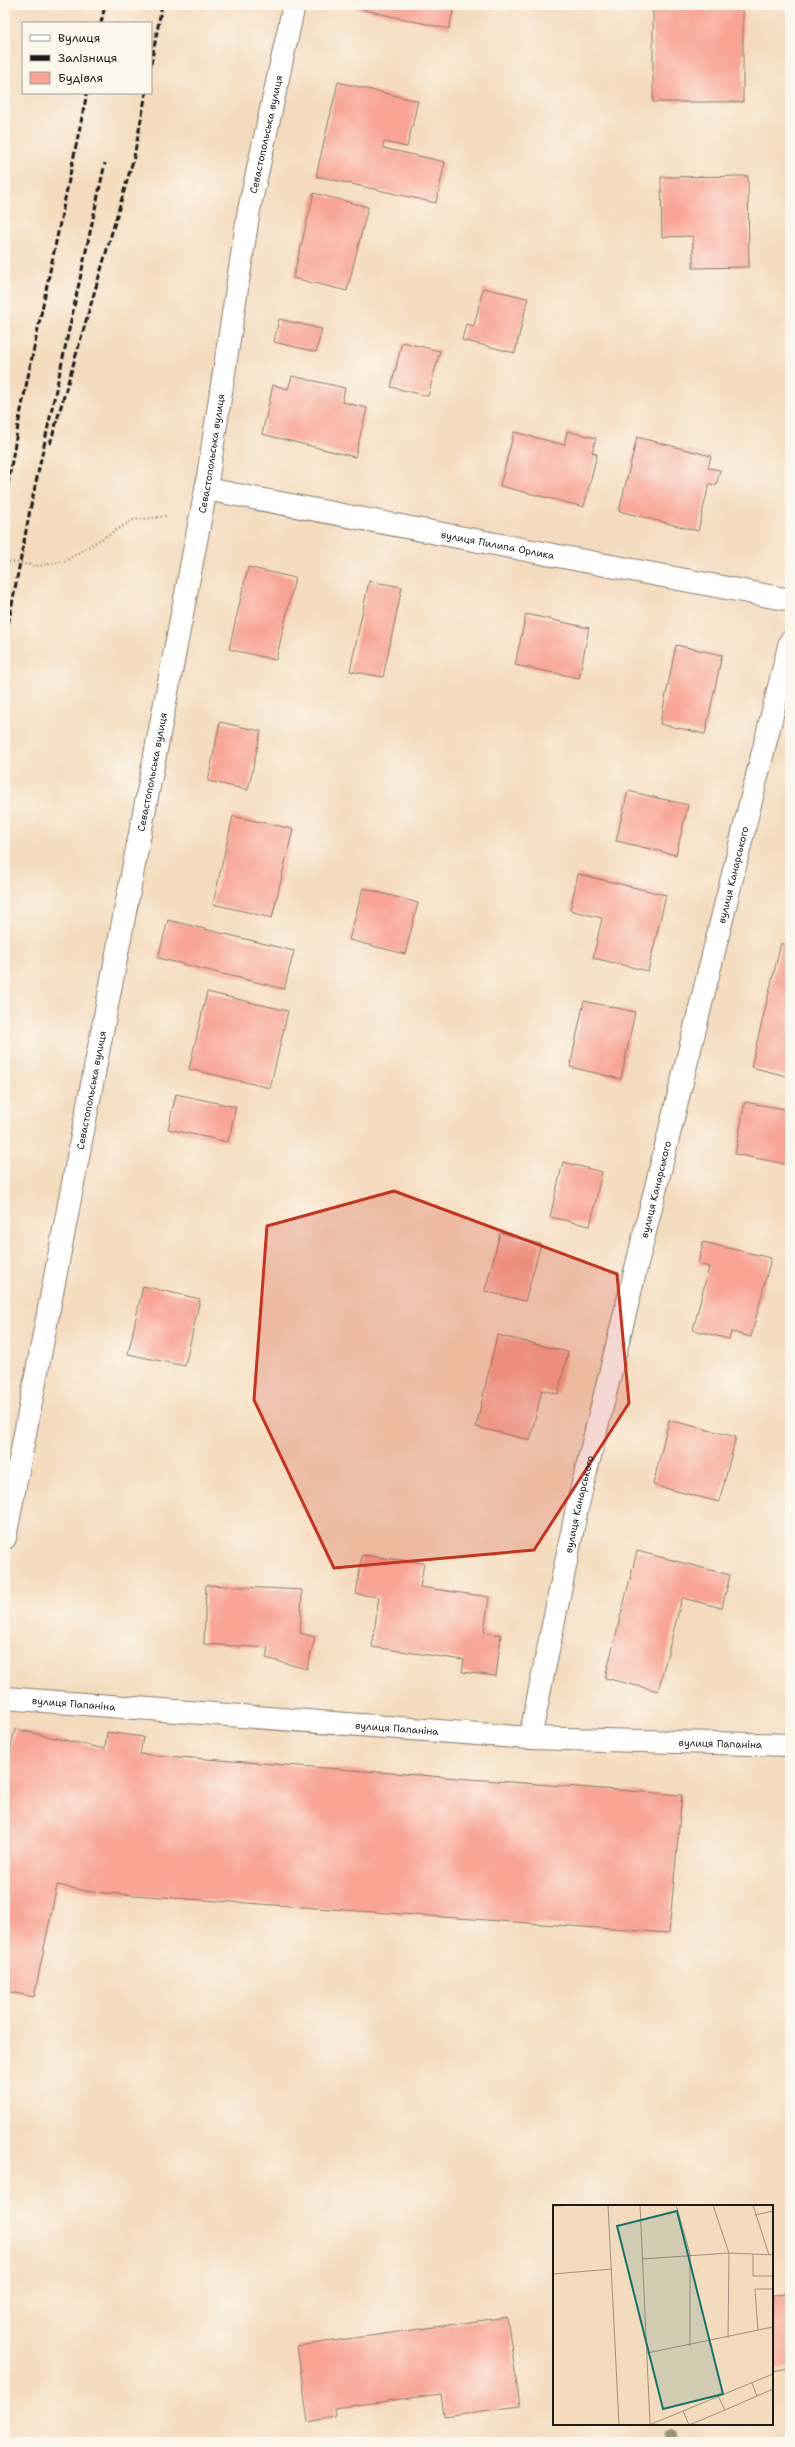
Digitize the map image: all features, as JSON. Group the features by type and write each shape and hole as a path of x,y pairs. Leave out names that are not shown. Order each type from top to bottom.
{"street":[{"name":"Севастопольська вулиця","path":"5,1538 206,489 249,210 294,5"},
{"name":"вулиця Пилипа Орлика","path":"206,489 790,600"},
{"name":"вулиця Канарського","path":"530,1738 577,1508 790,642"},
{"name":"вулиця Папаніна","path":"5,1698 530,1738 790,1745"}],"path":[{"path":"5,561 38,566 65,561 133,520 178,515 206,489"}],"highlighted area":[{"path":"394,1191 617,1274 629,1403 534,1550 334,1568 254,1400 267,1226"}],"building":[{"path":"356,5 454,5 449,29 355,8"},
{"path":"653,5 743,5 743,102 653,102"},
{"path":"338,82 418,101 407,147 384,142 383,148 445,162 436,203 316,176"},
{"path":"748,176 749,267 693,268 693,236 662,237 661,177"},
{"path":"314,193 368,207 347,291 293,278"},
{"path":"483,288 528,298 515,353 462,340 466,324 474,326"},
{"path":"279,319 322,329 316,352 274,342"},
{"path":"402,342 440,351 428,396 391,387"},
{"path":"292,376 345,388 342,402 367,408 355,457 262,434 273,385 288,389"},
{"path":"567,431 596,438 592,452 597,454 584,507 500,486 514,432 564,445"},
{"path":"637,437 711,456 708,468 720,470 716,485 709,484 698,531 619,511"},
{"path":"248,567 295,578 276,660 229,649"},
{"path":"369,581 402,587 383,677 350,671"},
{"path":"526,614 589,628 579,678 515,665"},
{"path":"676,645 722,655 705,734 660,724"},
{"path":"220,722 261,731 248,790 208,781"},
{"path":"628,791 688,805 676,855 616,841"},
{"path":"233,816 293,829 272,918 213,904"},
{"path":"578,874 666,895 648,971 593,958 602,918 570,910"},
{"path":"363,888 418,903 405,954 349,940"},
{"path":"168,920 294,951 284,989 158,958"},
{"path":"781,943 790,946 790,1077 751,1067"},
{"path":"207,992 288,1011 270,1088 189,1069"},
{"path":"584,1001 635,1012 621,1079 570,1067"},
{"path":"176,1094 236,1107 228,1142 168,1129"},
{"path":"745,1102 790,1110 790,1165 735,1154"},
{"path":"563,1162 602,1172 590,1226 550,1217"},
{"path":"500,1233 541,1244 525,1301 485,1291"},
{"path":"703,1242 771,1258 751,1337 731,1332 729,1339 693,1330 709,1267 698,1264"},
{"path":"143,1286 200,1299 185,1366 128,1354"},
{"path":"497,1335 568,1352 558,1394 542,1390 530,1440 476,1427"},
{"path":"669,1420 736,1437 719,1502 653,1485"},
{"path":"637,1551 730,1575 722,1608 682,1598 658,1691 605,1678"},
{"path":"362,1555 424,1563 420,1587 489,1597 484,1632 501,1635 496,1676 462,1672 464,1660 372,1647 379,1597 356,1594"},
{"path":"206,1585 302,1590 300,1633 315,1637 307,1669 266,1658 268,1648 204,1644"},
{"path":"15,1729 105,1749 107,1732 143,1737 140,1754 682,1795 669,1933 91,1892 57,1885 34,1997 5,1991 5,1776"},
{"path":"790,2293 790,2368 773,2371 773,2296"},
{"path":"507,2317 520,2406 444,2416 441,2394 334,2408 335,2417 308,2422 297,2346"}],"railway":[{"path":"101,22 105,5"},
{"path":"152,59 162,5"},
{"path":"5,502 19,420 87,94"},
{"path":"50,444 134,157 146,94"},
{"path":"5,641 30,510 105,163"}]}
